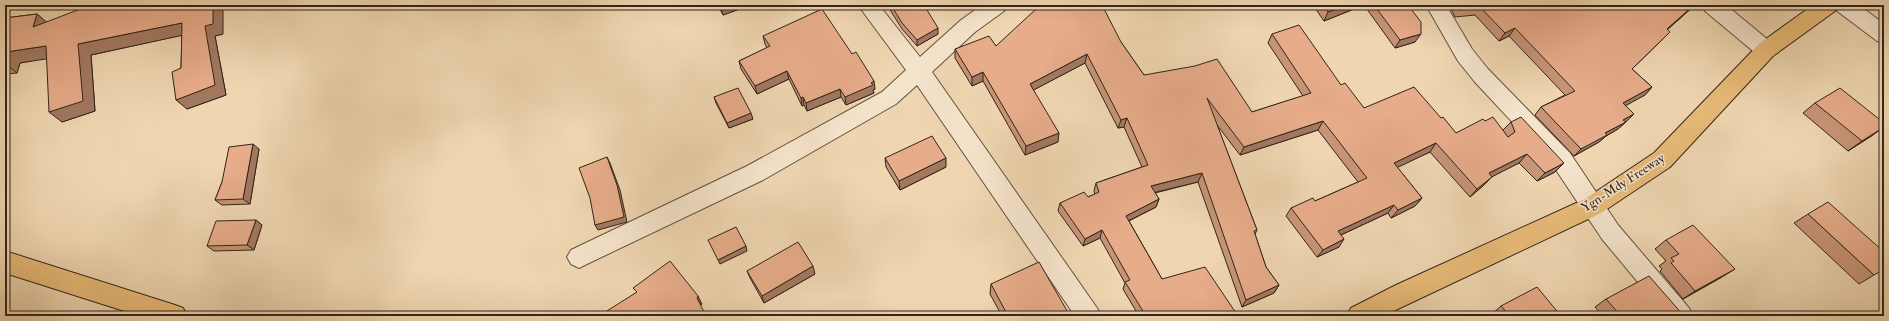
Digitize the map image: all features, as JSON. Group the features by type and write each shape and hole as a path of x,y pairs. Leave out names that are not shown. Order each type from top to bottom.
{"main road":[{"name":"Ygn-Mdy Freeway","path":"1359,316 1404,293 1593,206 1662,160 1766,50 1828,5"},
{"path":"5,262 175,316"}],"street":[{"path":"868,5 920,72 1089,316"},
{"path":"579,257 755,173 824,136 889,98 920,72 968,26 998,5"},
{"path":"1436,5 1465,55 1481,75 1562,160 1615,238 1681,316"},
{"path":"1712,5 1766,50"},
{"path":"1844,5 1884,35"}],"building":[{"path":"91,5 213,5 213,24 205,26 215,85 176,100 172,72 181,68 182,23 78,44 83,101 49,112 46,46 6,52 5,57 5,18 37,14 33,27"},
{"path":"891,5 924,5 938,28 917,40 902,23"},
{"path":"1049,5 1102,5 1121,42 1144,75 1195,66 1217,59 1252,112 1311,93 1272,34 1299,25 1341,85 1345,83 1364,108 1414,87 1456,133 1483,119 1485,121 1493,117 1508,137 1515,132 1511,122 1521,117 1564,163 1545,173 1527,154 1489,173 1492,177 1477,189 1436,143 1394,163 1422,198 1398,210 1394,205 1338,231 1344,239 1323,250 1291,208 1313,198 1315,201 1367,178 1323,121 1244,147 1207,98 1257,230 1254,231 1266,267 1279,285 1246,300 1202,173 1151,186 1159,199 1126,216 1162,279 1205,267 1236,313 1226,316 1146,316 1125,282 1130,280 1102,230 1085,239 1060,203 1084,192 1088,197 1099,192 1096,183 1148,165 1127,118 1121,120 1087,54 1030,84 1059,133 1026,146 983,72 972,77 955,49 989,36 996,46 1035,10"},
{"path":"1323,5 1347,5 1328,12"},
{"path":"1374,5 1408,5 1421,22 1421,34 1400,40"},
{"path":"1458,5 1694,5 1667,29 1670,32 1632,69 1652,87 1623,103 1634,114 1623,120 1626,122 1605,133 1607,135 1581,149 1541,107 1575,91 1515,28 1505,33 1480,7 1460,9"},
{"path":"822,9 852,54 856,52 874,81 871,83 873,85 845,97 840,89 806,103 803,97 801,98 787,71 755,86 739,61 770,46 763,36"},
{"path":"738,88 751,113 727,123 714,97"},
{"path":"1840,88 1884,123 1884,127 1862,141 1815,103"},
{"path":"932,136 946,158 899,181 885,158"},
{"path":"253,144 243,199 215,200 222,182 229,147"},
{"path":"607,157 617,185 624,217 595,225 590,198 579,168"},
{"path":"1828,202 1884,252 1884,269 1874,275 1808,214"},
{"path":"256,220 247,245 207,246 216,221"},
{"path":"1693,225 1735,269 1695,291 1671,263 1674,261 1671,258 1679,254 1666,240"},
{"path":"736,227 746,246 718,260 708,240"},
{"path":"798,242 813,266 762,296 747,271"},
{"path":"670,261 698,296 697,298 706,316 599,316 637,292 633,288"},
{"path":"1039,262 1070,316 1008,316 991,284"},
{"path":"1649,276 1684,316 1621,316 1606,299"},
{"path":"1537,287 1561,316 1510,316 1501,306"}]}
